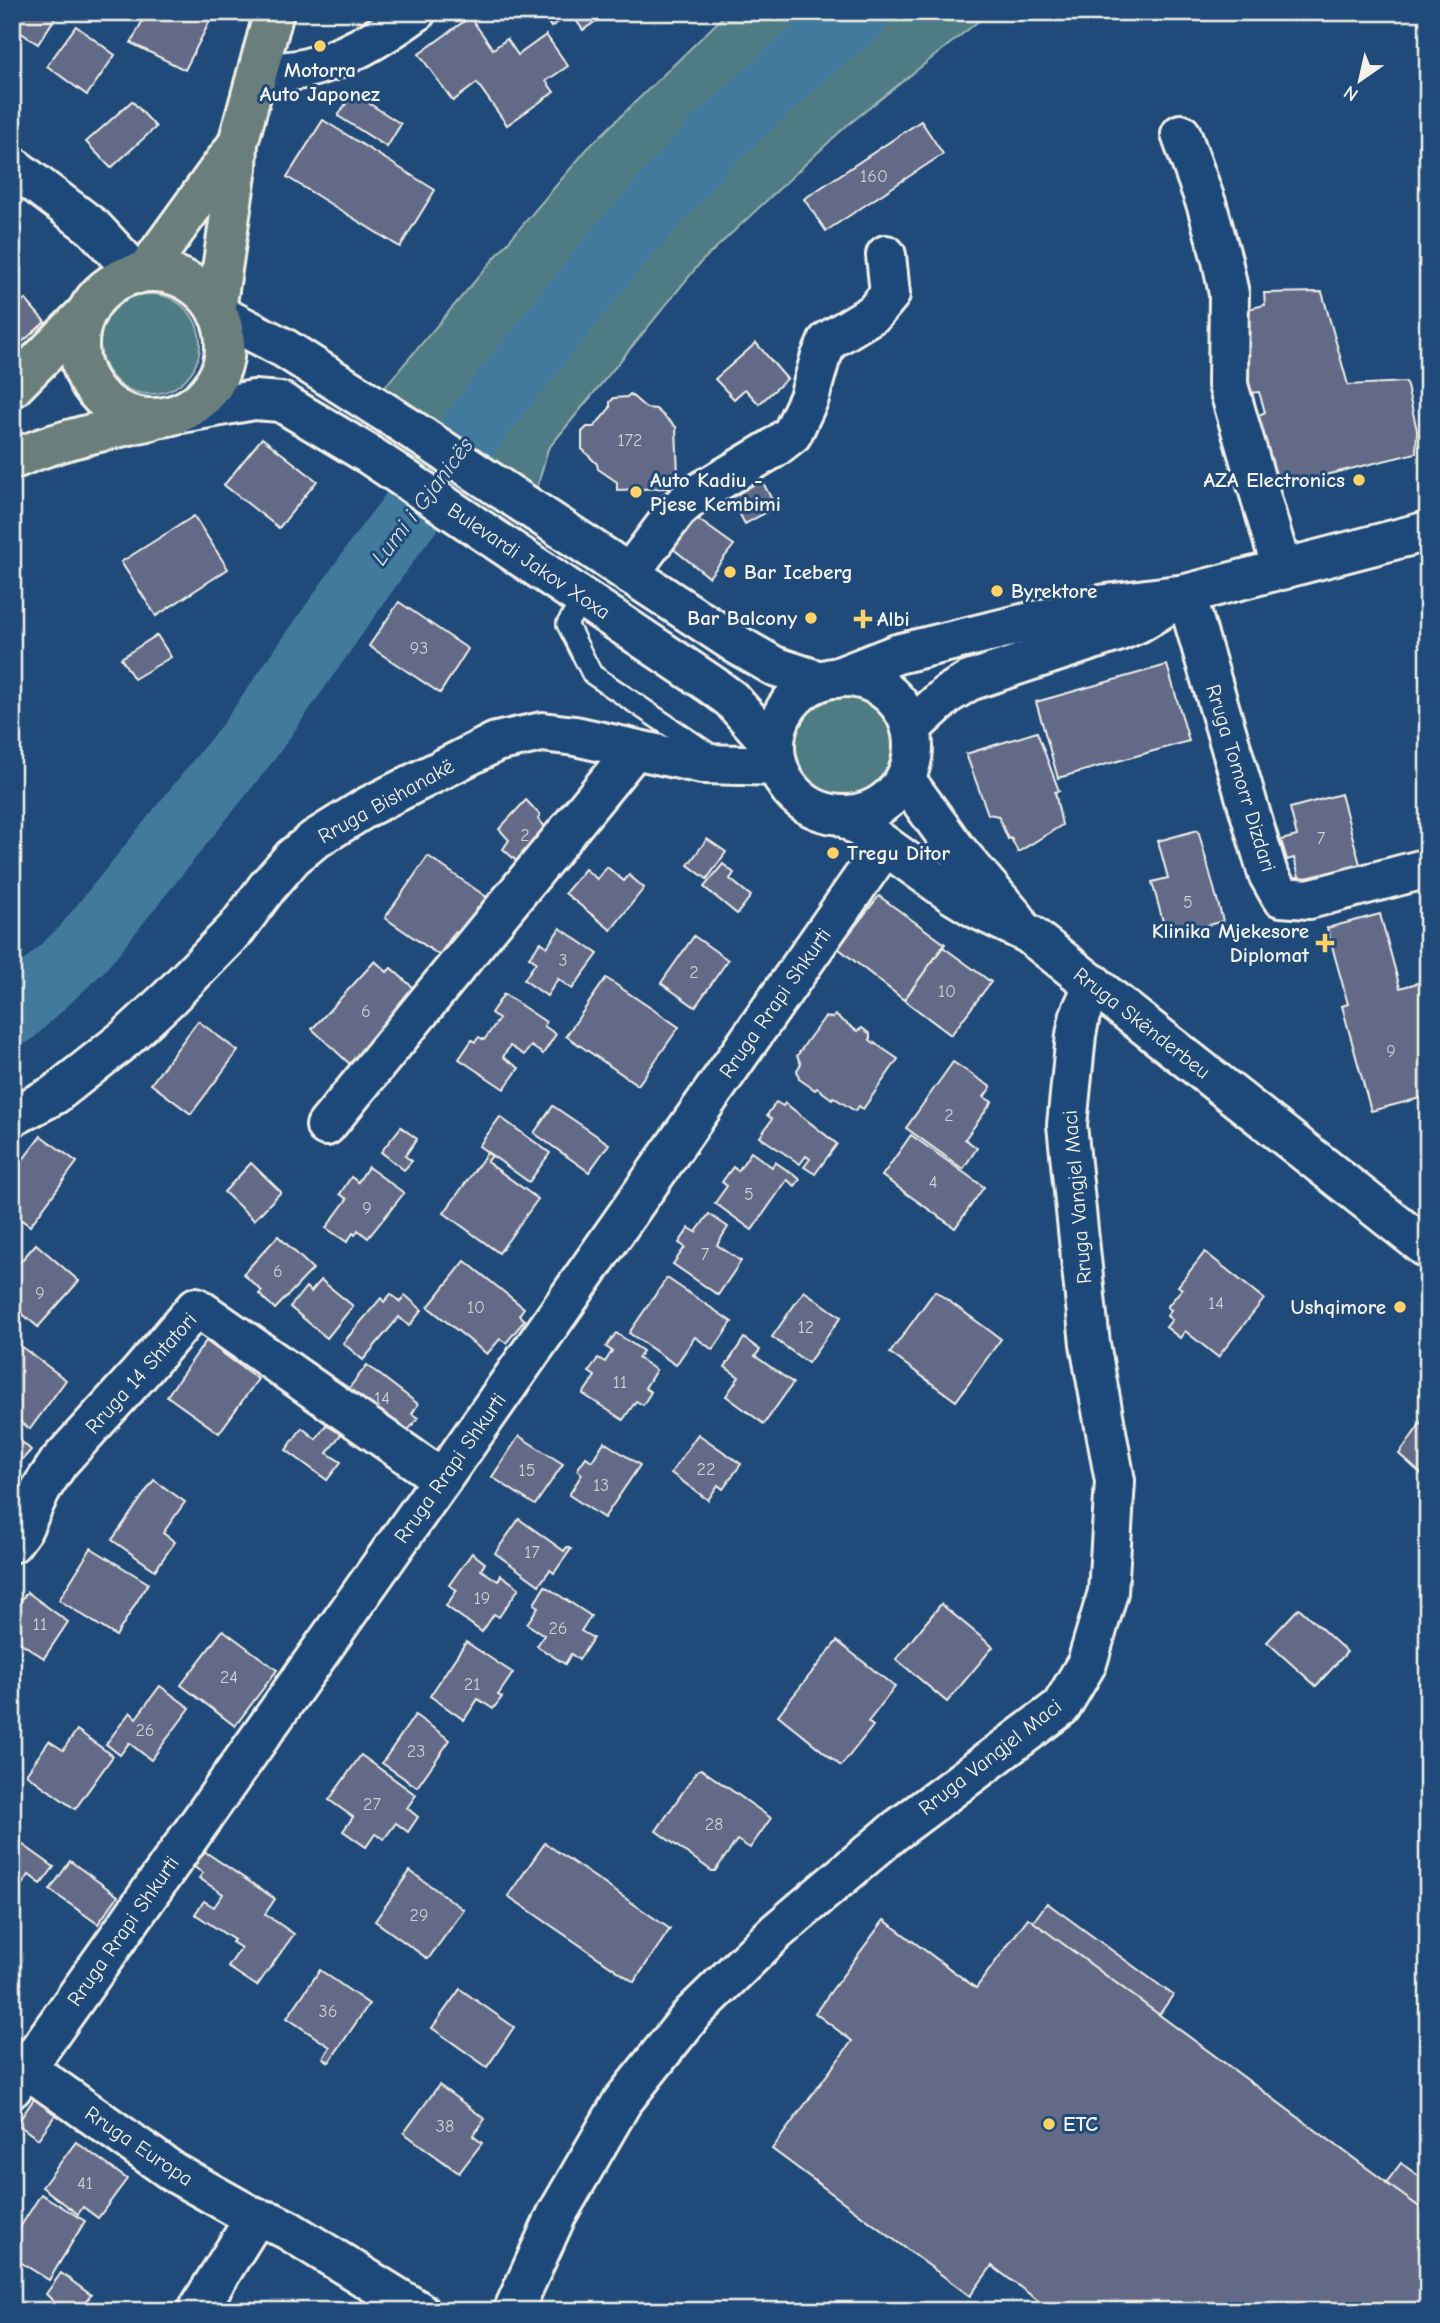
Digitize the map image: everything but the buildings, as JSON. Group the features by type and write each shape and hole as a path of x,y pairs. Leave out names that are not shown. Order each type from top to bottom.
{"main road":[{"path":"217,312 238,143 274,12"},
{"path":"141,273 238,143"},
{"path":"12,388 87,312 102,291 125,277 159,272 187,281 209,298 224,331 226,349 219,375 204,398 172,415 74,437 12,460"},
{"path":"87,312 81,328 79,346 81,364 93,388 105,401 120,411 145,418 172,415"}],"street":[{"path":"258,74 299,70 345,55 389,31 416,12"},
{"path":"1181,134 1223,260 1229,293 1228,385 1282,570"},
{"path":"12,166 94,228 141,273"},
{"path":"629,574 677,510 692,497 774,448 792,434 809,398 828,341 874,313 890,294 886,255"},
{"name":"Bulevardi Jakov Xoxa","path":"217,312 284,348 774,666 828,680"},
{"name":"Bulevardi Jakov Xoxa","path":"172,415 254,400 281,402 368,454 478,526 731,699 776,757"},
{"path":"828,680 861,680 883,689 900,706 911,728 913,754 905,779 887,801 859,814 829,814 803,802 783,779 776,757 777,732 782,716 792,701 805,689 828,680 897,654 1107,604 1186,594 1428,531"},
{"path":"911,728 948,694 969,681 1117,632 1138,623 1186,594"},
{"name":"Rruga Tomorr Dizdari","path":"1186,594 1268,874 1281,897 1309,899 1428,868"},
{"name":"Rruga Bishanakë","path":"12,1117 54,1095 126,1038 214,954 293,857 314,840 367,807 496,742 542,732 575,736 702,764 727,766 776,757"},
{"path":"326,1126 634,750"},
{"path":"905,779 955,848 1029,934"},
{"name":"Rruga Skënderbeu","path":"844,816 966,902 1029,934 1428,1249"},
{"name":"Rruga Rrapi Shkurti","path":"19,2078 885,846"},
{"name":"Rruga Vangjel Maci","path":"513,2311 557,2214 622,2102 693,2013 776,1932 895,1831 1061,1707 1087,1663 1108,1592 1115,1481 1090,1344 1067,1125 1070,1072 1076,1035 1080,1015 1094,984"},
{"name":"Rruga 14 Shtatori","path":"12,1543 59,1462 196,1307 442,1479"},
{"name":"Rruga Europa","path":"19,2078 173,2172 255,2218 288,2230 419,2311"},
{"path":"197,2311 255,2218"}],"lane":[{"path":"584,597 567,624 592,674 727,766"}],"green space":[{"path":"728,12 990,12 844,128 701,262 548,449 536,492 383,389 588,148"},
{"path":"150,294 169,298 185,309 196,325 200,344 196,363 185,379 169,390 150,394 131,390 115,379 104,363 100,344 104,325 115,309 131,298"},
{"path":"844,695 863,699 879,710 890,726 894,745 890,764 879,780 863,791 844,795 825,791 809,780 798,764 794,745 798,726 809,710 825,699"}],"waterway":[{"name":"Lumi i Gjanicës","path":"12,1015 82,949 249,741 385,547 501,393 620,245 712,142 809,53 860,12"}],"place":[{"name":"Motorra Auto Japonez","path":"320,46"},
{"name":"AZA Electronics","path":"1359,480"},
{"name":"Auto Kadiu - Pjese Kembimi","path":"636,492"},
{"name":"Bar Iceberg","path":"730,572"},
{"name":"Byrektore","path":"997,591"},
{"name":"Bar Balcony","path":"811,618"},
{"name":"Albi","path":"863,619"},
{"name":"Tregu Ditor","path":"833,853"},
{"name":"Klinika Mjekesore Diplomat","path":"1325,943"},
{"name":"Ushqimore","path":"1400,1307"},
{"name":"ETC","path":"1049,2124"}]}
